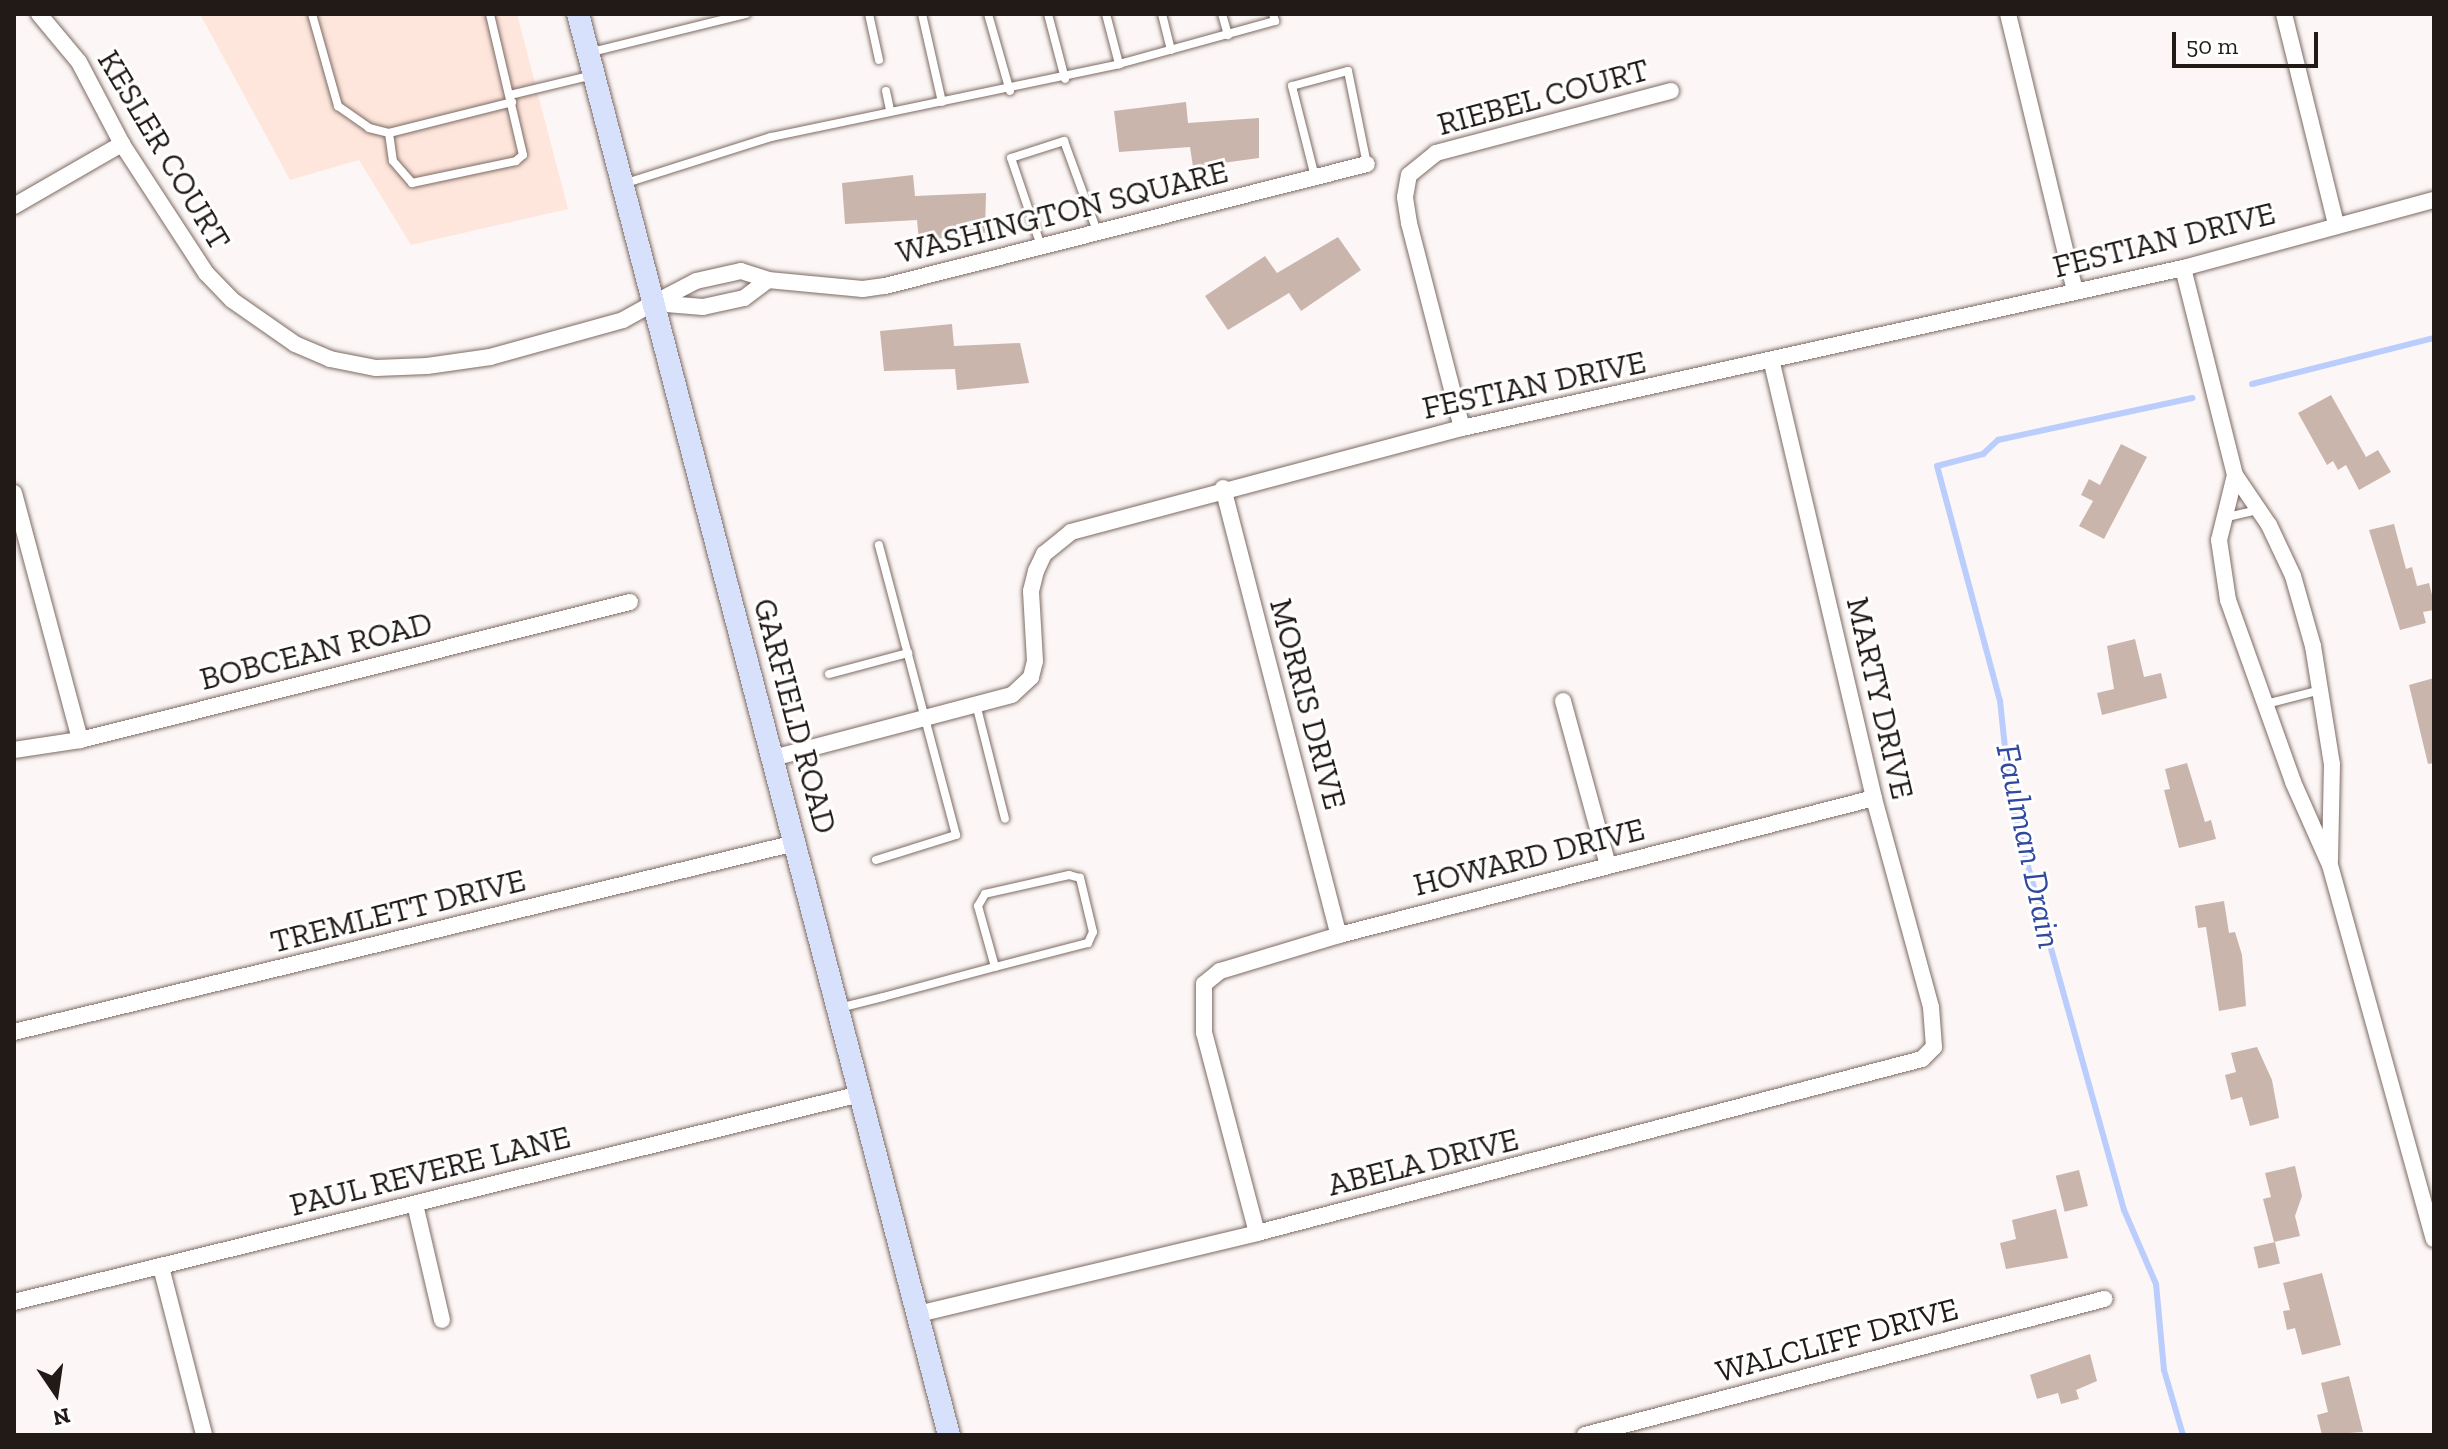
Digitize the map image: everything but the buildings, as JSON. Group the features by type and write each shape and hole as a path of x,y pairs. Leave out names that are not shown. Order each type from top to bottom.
{"main road":[{"name":"GARFIELD ROAD","path":"578,14 949,1435"}],"street":[{"name":"KESLER COURT","path":"39,14 79,62 122,144 206,273 232,300 295,344 330,359 376,368 490,357 623,320 654,303"},
{"path":"2008,14 2075,291"},
{"path":"2284,14 2336,224"},
{"name":"RIEBEL COURT","path":"1462,428 1409,223 1409,175 1436,153 1671,91"},
{"path":"14,206 122,144"},
{"name":"WASHINGTON SQUARE","path":"654,303 696,281 741,271 768,280 863,289 1367,164"},
{"name":"FESTIAN DRIVE","path":"773,758 977,708 1012,695 1031,677 1031,591 1044,554 1071,532 1223,488 1462,428 1772,362 2183,268 2336,224 2434,200"},
{"path":"2183,268 2235,475 2293,576 2322,690 2332,764 2330,865"},
{"path":"654,303 717,304 744,298 768,280"},
{"name":"MARTY DRIVE","path":"1772,362 1874,798 1931,1007 1934,1047"},
{"path":"2235,475 2223,518 2220,562 2228,600 2330,865 2434,1239"},
{"name":"MORRIS DRIVE","path":"1223,488 1339,935"},
{"path":"14,493 80,740"},
{"name":"BOBCEAN ROAD","path":"14,750 80,740 630,602"},
{"path":"1563,701 1608,865"},
{"name":"HOWARD DRIVE","path":"1257,1233 1204,1033 1204,984 1240,962 1874,798"},
{"name":"TREMLETT DRIVE","path":"14,1032 795,843"},
{"name":"ABELA DRIVE","path":"918,1314 1257,1233 1906,1067 1934,1047"},
{"name":"PAUL REVERE LANE","path":"14,1302 860,1094"},
{"path":"415,1204 442,1320"},
{"path":"161,1267 204,1435"},
{"name":"WALCLIFF DRIVE","path":"1585,1435 2104,1299"}],"lane":[{"path":"312,14 338,106 357,123 389,133 511,98 591,64 746,14"},
{"path":"389,133 398,171 412,183 436,181 520,158 523,146 490,14"},
{"path":"869,14 879,60"},
{"path":"922,14 942,102"},
{"path":"988,14 1010,91"},
{"path":"1048,14 1065,79"},
{"path":"1106,14 1119,64"},
{"path":"1162,14 1171,50"},
{"path":"1222,14 1228,35"},
{"path":"623,184 771,137 890,110 1065,79 1275,21 1273,14"},
{"path":"1315,177 1292,86 1348,71 1367,164"},
{"path":"886,91 890,110"},
{"path":"1041,246 1011,158 1064,141 1098,232"},
{"path":"2223,518 2257,510"},
{"path":"876,860 956,835 879,545"},
{"path":"829,674 908,653"},
{"path":"2266,704 2322,690"},
{"path":"977,708 1005,819"},
{"path":"838,1008 1088,943 1093,932 1080,878 1069,875 985,894 978,906 995,967"}],"shaded area":[{"path":"200,14 517,14 568,209 411,245 359,160 290,180"}],"waterway":[{"name":"Faulman Drain","path":"2252,384 2434,338"},
{"name":"Faulman Drain","path":"2183,1435 2164,1370 2156,1284 2124,1210 2024,852 2009,786 2000,701 1937,466 1983,454 1998,440 2193,398"}]}
